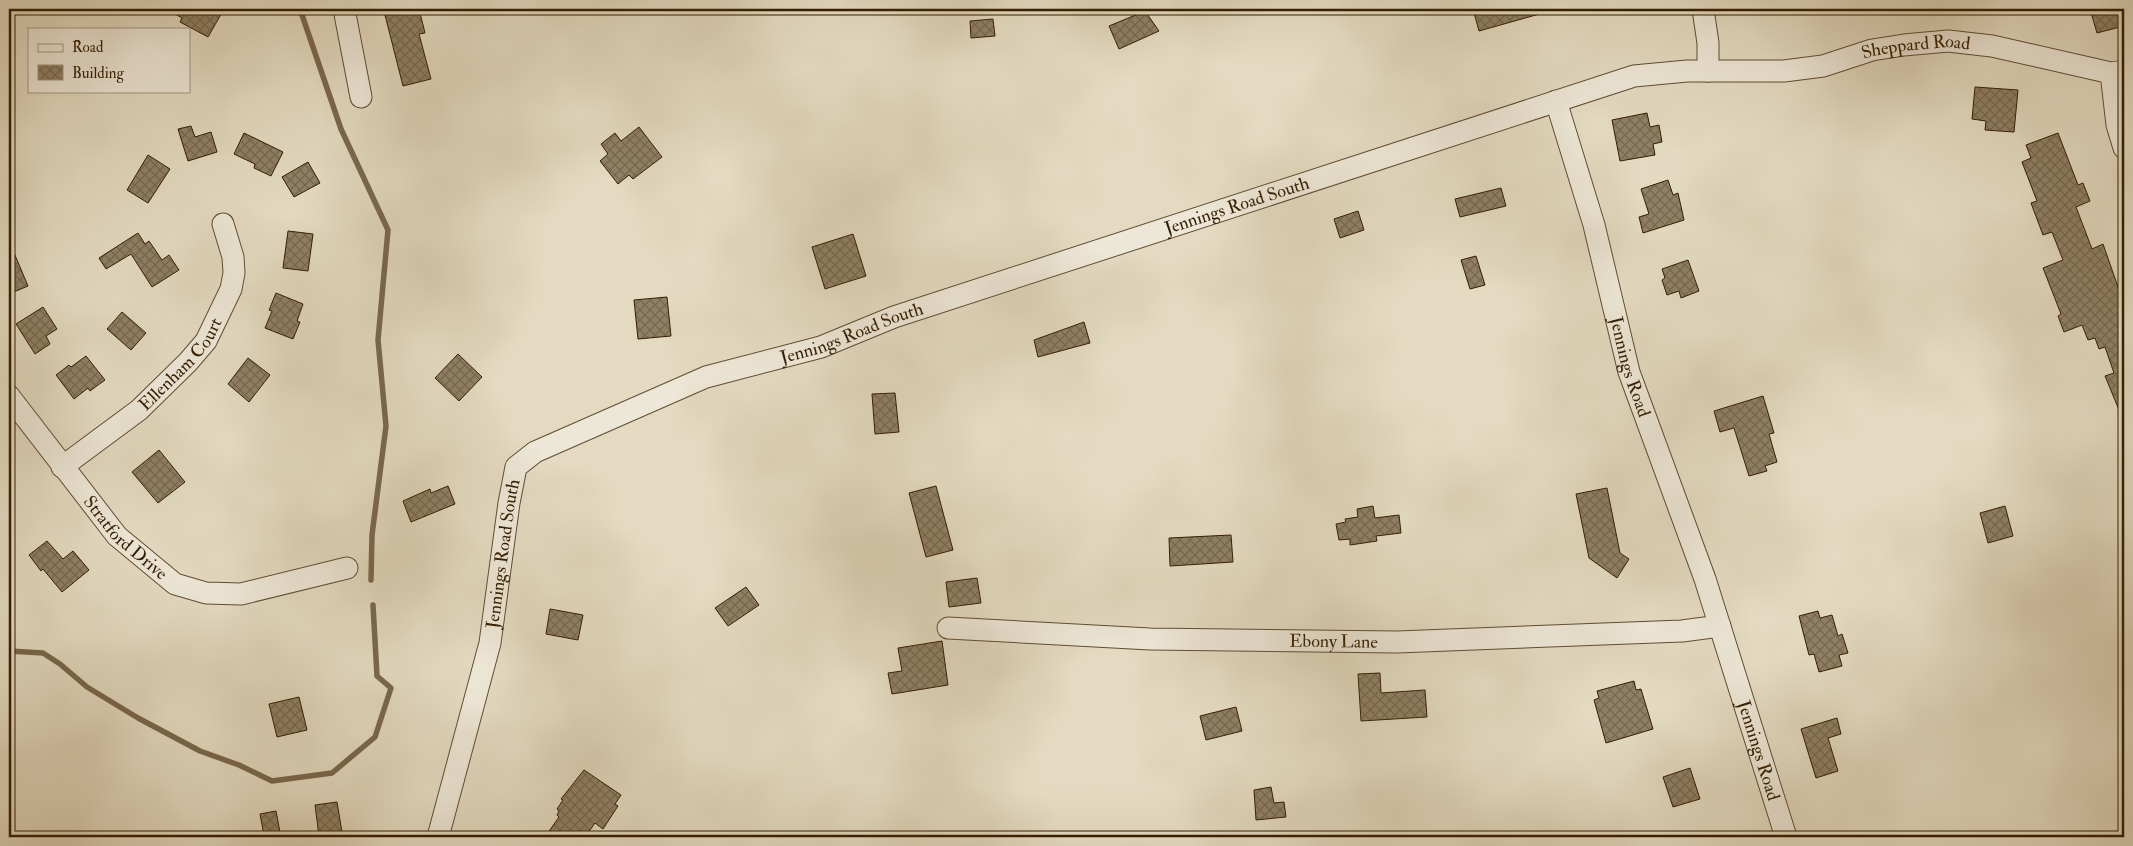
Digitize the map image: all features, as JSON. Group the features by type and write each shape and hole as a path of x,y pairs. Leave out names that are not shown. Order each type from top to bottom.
{"street":[{"path":"344,9 361,97"},
{"path":"1556,101 1634,76 1708,71 1708,43 1703,9"},
{"name":"Sheppard Road","path":"1708,71 1784,71 1823,66 1872,50 1948,41 1992,46 2118,72"},
{"path":"2118,72 2117,125 2124,148"},
{"name":"Jennings Road","path":"1556,101 1594,225 1629,372 1705,579 1786,837"},
{"name":"Jennings Road South","path":"438,837 490,643 509,503 516,467 536,452 706,378 821,347 894,317 1556,101"},
{"name":"Ellenham Court","path":"62,468 138,410 188,362 206,341 231,290 234,273 233,258 223,224"},
{"name":"Stratford Drive","path":"9,396 62,468 117,536 175,584 206,593 240,594 347,568"},
{"name":"Ebony Lane","path":"948,628 1150,639 1397,642 1682,631 1720,626"}],"building":[{"path":"167,9 224,9 208,37 180,22 182,18"},
{"path":"419,9 425,33 419,34 431,79 403,86 384,11"},
{"path":"1473,9 1542,9 1543,13 1479,31"},
{"path":"2090,9 2124,9 2124,26 2097,33"},
{"path":"1145,11 1159,31 1119,49 1109,26"},
{"path":"993,19 995,36 971,38 970,21"},
{"path":"1975,87 2018,90 2014,132 1985,130 1986,121 1972,119"},
{"path":"1647,113 1650,127 1659,125 1662,142 1653,144 1655,155 1620,161 1612,120"},
{"path":"191,126 195,137 211,132 217,152 188,161 178,129"},
{"path":"639,127 662,157 633,179 629,175 618,184 600,161 608,154 601,144 615,133 621,141"},
{"path":"244,133 283,152 271,176 254,168 255,164 234,154"},
{"path":"2058,133 2078,185 2083,183 2090,201 2076,207 2092,249 2103,244 2124,304 2124,307 2119,309 2124,321 2124,422 2105,376 2114,373 2105,347 2099,349 2095,338 2088,340 2082,325 2064,332 2058,316 2061,314 2043,268 2063,260 2052,232 2043,235 2031,203 2037,201 2022,162 2031,158 2026,145"},
{"path":"148,155 170,169 148,203 127,190"},
{"path":"308,162 320,183 294,197 282,177"},
{"path":"1668,180 1673,195 1678,193 1684,220 1643,233 1639,217 1649,214 1641,189"},
{"path":"1501,188 1506,206 1460,217 1455,199"},
{"path":"1358,211 1364,230 1340,238 1334,219"},
{"path":"288,231 313,234 308,271 283,268"},
{"path":"138,233 145,244 149,241 162,260 169,255 179,270 152,287 131,254 106,269 99,258"},
{"path":"853,234 866,276 825,289 812,247"},
{"path":"9,241 28,286 9,294"},
{"path":"1476,256 1485,285 1470,289 1461,260"},
{"path":"1688,260 1699,291 1681,298 1679,291 1667,295 1662,280 1665,278 1662,269"},
{"path":"276,293 303,304 297,321 300,322 293,339 265,328 272,311 269,310"},
{"path":"667,297 671,336 638,339 634,300"},
{"path":"43,307 57,329 46,336 50,344 35,354 16,324"},
{"path":"122,312 146,333 131,350 107,329"},
{"path":"1084,322 1090,343 1038,357 1034,340"},
{"path":"458,354 482,377 459,401 435,378"},
{"path":"86,356 105,380 90,391 88,388 74,399 56,375"},
{"path":"248,358 270,375 249,402 228,384"},
{"path":"895,393 899,432 875,434 872,394"},
{"path":"1763,396 1774,433 1769,434 1777,462 1765,466 1767,471 1749,476 1734,428 1720,432 1714,411"},
{"path":"159,450 185,482 158,503 132,472"},
{"path":"448,486 455,504 411,522 403,501 430,489 431,493"},
{"path":"936,486 953,550 926,557 909,493"},
{"path":"1607,488 1620,553 1629,559 1617,578 1589,558 1576,494"},
{"path":"1373,506 1375,518 1399,515 1401,533 1376,536 1377,541 1350,545 1350,539 1339,540 1336,524 1346,522 1345,519 1358,517 1357,509"},
{"path":"2005,506 2013,536 1988,543 1980,513"},
{"path":"1231,535 1233,562 1170,566 1169,538"},
{"path":"47,541 63,559 73,551 89,570 62,592 43,569 41,571 29,555"},
{"path":"977,578 981,603 949,607 946,582"},
{"path":"746,587 759,605 728,626 715,608"},
{"path":"550,609 583,615 578,640 546,634"},
{"path":"1818,611 1820,618 1832,615 1838,636 1842,634 1848,653 1839,655 1842,666 1819,672 1814,654 1809,655 1799,616"},
{"path":"942,641 948,685 892,694 888,673 902,671 898,648"},
{"path":"1380,673 1381,693 1425,690 1427,717 1361,721 1358,674"},
{"path":"1634,681 1636,690 1641,689 1653,729 1606,743 1594,700 1599,698 1597,691"},
{"path":"299,697 307,730 277,737 269,704"},
{"path":"1236,707 1242,731 1206,740 1200,716"},
{"path":"1837,718 1841,734 1828,738 1838,771 1816,778 1801,729"},
{"path":"1690,768 1700,799 1673,807 1663,777"},
{"path":"584,770 621,795 615,804 618,806 603,829 595,823 585,837 545,837 559,817 557,809 563,800 561,799"},
{"path":"1271,787 1274,803 1284,802 1286,817 1256,820 1254,790"},
{"path":"337,802 342,832 319,836 315,805"},
{"path":"276,811 280,832 264,835 260,814"}],"waterway":[{"path":"300,9 341,129 388,230 378,340 386,426 372,535 371,580"},
{"path":"9,651 43,653 60,664 87,687 138,718 200,751 239,765 272,781 332,773 375,737 391,688 377,676 373,605"}]}
